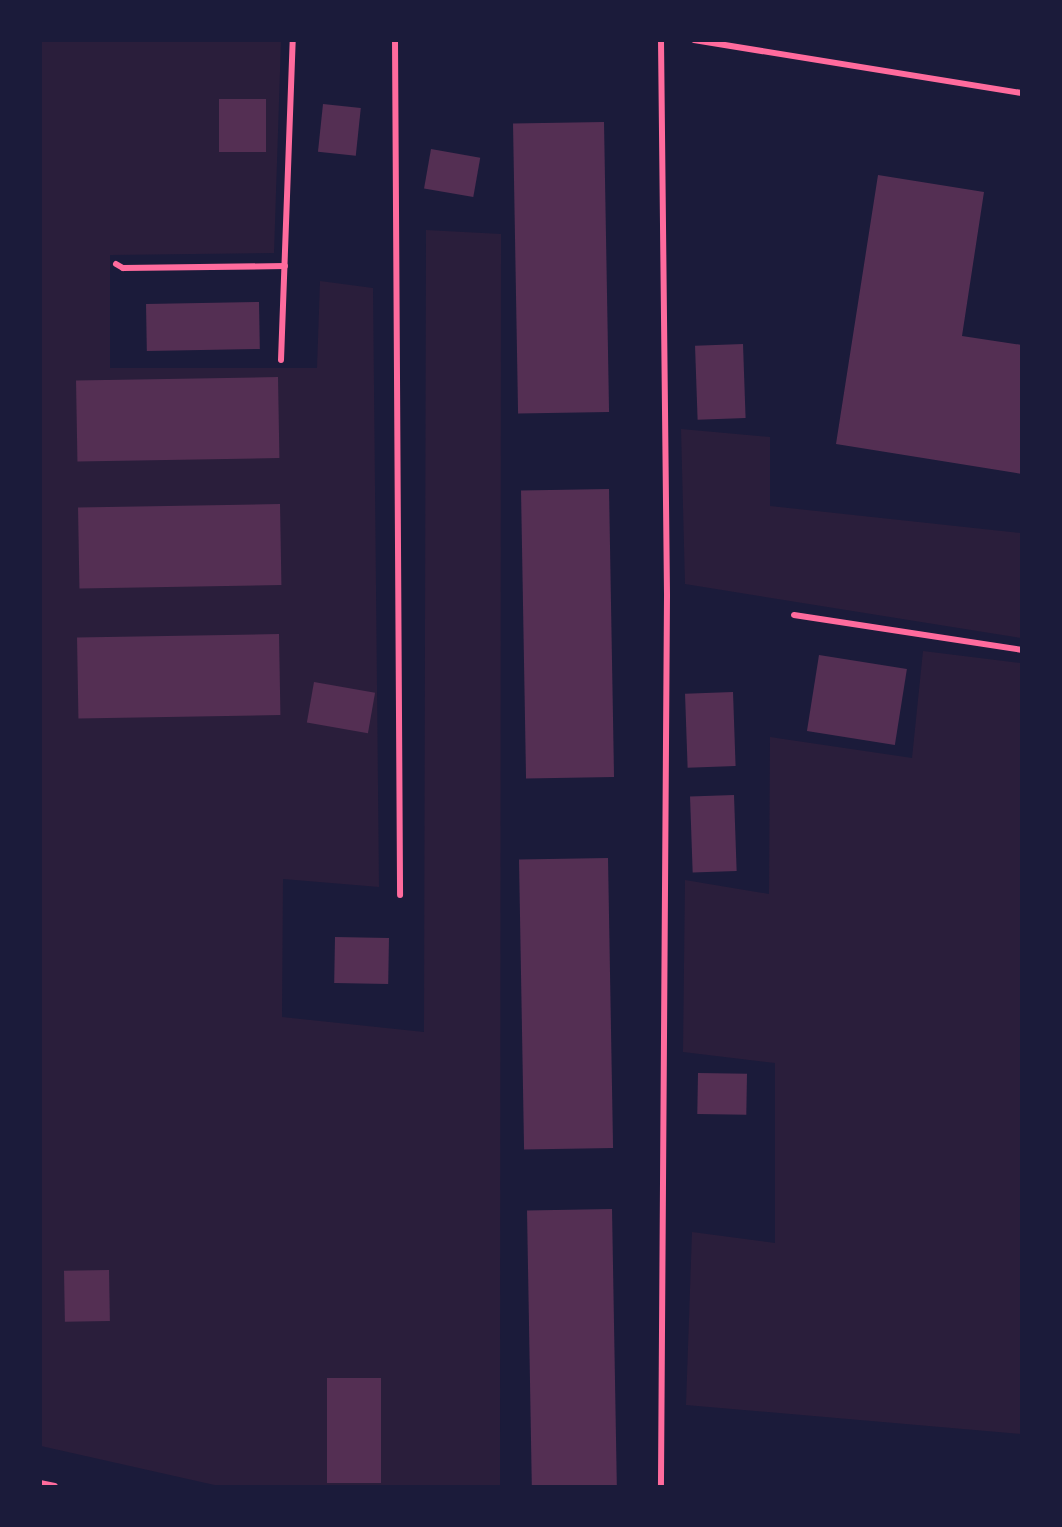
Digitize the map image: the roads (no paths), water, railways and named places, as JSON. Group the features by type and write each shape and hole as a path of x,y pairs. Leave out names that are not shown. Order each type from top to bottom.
{"street":[{"path":"282,360 293,40"},
{"path":"395,40 400,895"},
{"path":"661,40 667,596 661,1486"},
{"path":"694,40 1022,93"},
{"path":"116,264 123,268 285,266"},
{"path":"794,615 1022,650"},
{"path":"40,1483 55,1486"}]}
